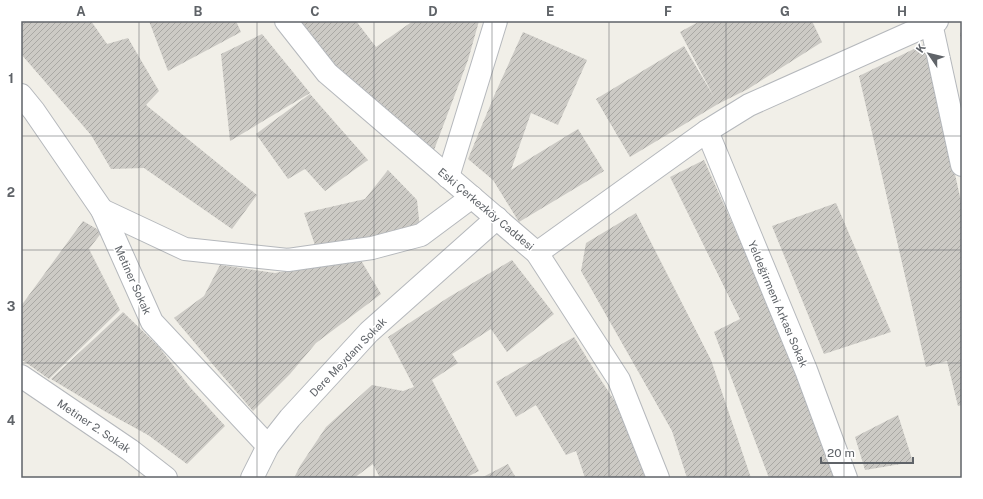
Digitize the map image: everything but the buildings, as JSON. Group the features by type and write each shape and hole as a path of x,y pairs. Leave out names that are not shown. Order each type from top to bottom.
{"street":[{"name":"Eski Çerkezköy Caddesi","path":"286,21 327,73 537,253 619,380 658,478"},
{"path":"448,177 496,21"},
{"path":"537,253 707,131 749,105 934,22 962,165"},
{"name":"Metiner Sokak","path":"21,96 34,111 102,210 152,322 268,446"},
{"name":"Yeldeğirmeni Arkası Sokak","path":"707,131 806,370 846,478"},
{"path":"102,210 184,250 288,260 372,248 421,235 472,197"},
{"name":"Dere Meydanı Sokak","path":"252,478 268,446 290,418 369,332 497,218"},
{"name":"Metiner 2. Sokak","path":"21,376 130,450 166,478"}]}
